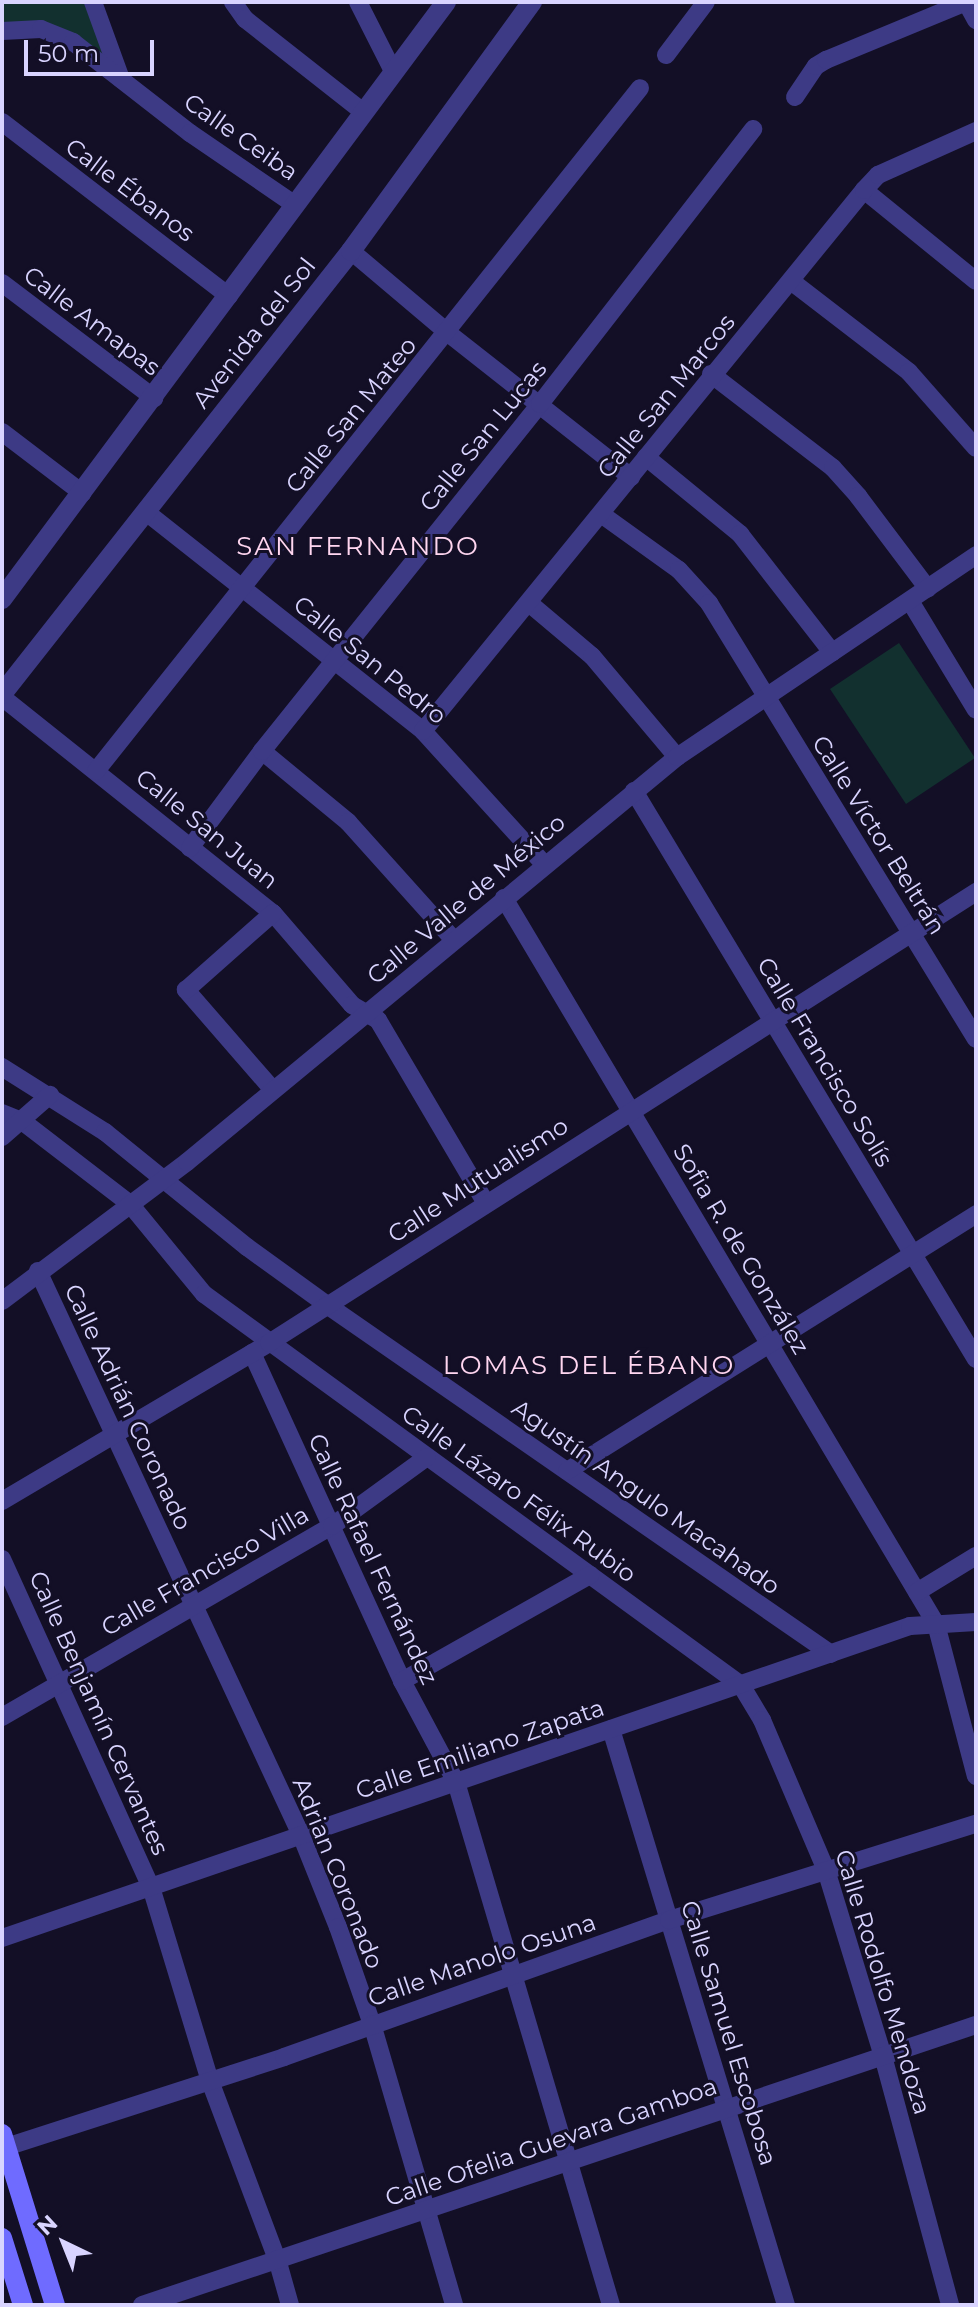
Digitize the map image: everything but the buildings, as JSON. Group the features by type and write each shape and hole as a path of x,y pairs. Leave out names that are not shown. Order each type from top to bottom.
{"main road":[{"path":"4,2140 55,2305"},
{"path":"2,2238 23,2305"}],"street":[{"path":"93,2 121,79"},
{"path":"233,2 245,19 363,112"},
{"path":"358,2 393,71"},
{"name":"Avenida del Sol","path":"2,599 446,2"},
{"path":"513,33 532,2"},
{"name":"Avenida del Sol","path":"2,696 351,251 513,33 544,2"},
{"path":"666,55 706,2"},
{"path":"795,97 816,66 826,60 966,2 976,20"},
{"name":"Calle Ceiba","path":"2,31 41,29 54,33 295,205"},
{"name":"Calle San Mateo","path":"96,771 448,333 640,88"},
{"name":"Calle Ébanos","path":"2,122 229,296"},
{"name":"Calle San Lucas","path":"190,848 332,661 540,404 753,129"},
{"name":"Calle San Marcos","path":"423,731 864,190 888,169 976,131"},
{"path":"864,190 976,281"},
{"path":"351,251 448,333 631,477"},
{"path":"791,281 909,372 976,448"},
{"name":"Calle Amapas","path":"2,283 154,398"},
{"path":"711,374 833,468 928,589"},
{"path":"2,432 82,493"},
{"path":"646,457 740,534 832,652"},
{"name":"Calle San Pedro","path":"146,512 423,731 545,865"},
{"name":"Calle Víctor Beltrán","path":"601,514 693,584 976,1039"},
{"name":"Calle Valle de México","path":"6,1290 38,1271 165,1179 677,757 976,555"},
{"path":"910,601 974,702"},
{"path":"529,603 592,656 677,757"},
{"name":"Calle San Juan","path":"2,696 273,913 352,1005 378,1020 486,1203"},
{"path":"262,751 358,831 454,940"},
{"name":"Calle Francisco Solís","path":"634,791 976,1359"},
{"name":"Calle Mutualismo","path":"2,1501 269,1343 976,892"},
{"name":"Sofia R. de González","path":"504,898 936,1624 976,1776"},
{"path":"273,913 186,990 273,1090"},
{"name":"Agustín Angulo Macahado","path":"2,1067 50,1095 165,1179 247,1247 327,1305 831,1654"},
{"path":"2,1137 50,1095"},
{"name":"Calle Lázaro Félix Rubio","path":"2,1113 22,1121 130,1204 204,1294 741,1685"},
{"path":"567,1471 976,1214"},
{"name":"Calle Adrián Coronado","path":"38,1271 235,1693"},
{"name":"Calle Rafael Fernández","path":"252,1353 402,1681 456,1782 611,2305"},
{"name":"Calle Francisco Villa","path":"2,1717 332,1526 427,1457"},
{"path":"917,1592 976,1556"},
{"name":"Calle Benjamín Cervantes","path":"2,1559 61,1683 151,1887 210,2081 277,2259 290,2305"},
{"path":"402,1681 590,1575"},
{"name":"Calle Emiliano Zapata","path":"2,1938 910,1626 976,1622"},
{"name":"Calle Rodolfo Mendoza","path":"741,1685 762,1720 826,1870 883,2056 950,2305"},
{"name":"Adrian Coronado","path":"235,1693 301,1835 372,2024 429,2209 454,2305"},
{"name":"Calle Samuel Escobosa","path":"611,1729 786,2305"},
{"name":"Calle Manolo Osuna","path":"4,2140 210,2081 669,1920 976,1824"},
{"name":"Calle Ofelia Guevara Gamboa","path":"142,2305 976,2025"}],"green space":[{"path":"2,2 93,2 121,79 73,42 2,31"},
{"path":"899,643 975,758 906,804 830,689"}],"district":[{"name":"SAN FERNANDO","path":"358,547"},
{"name":"LOMAS DEL ÉBANO","path":"589,1366"}]}
